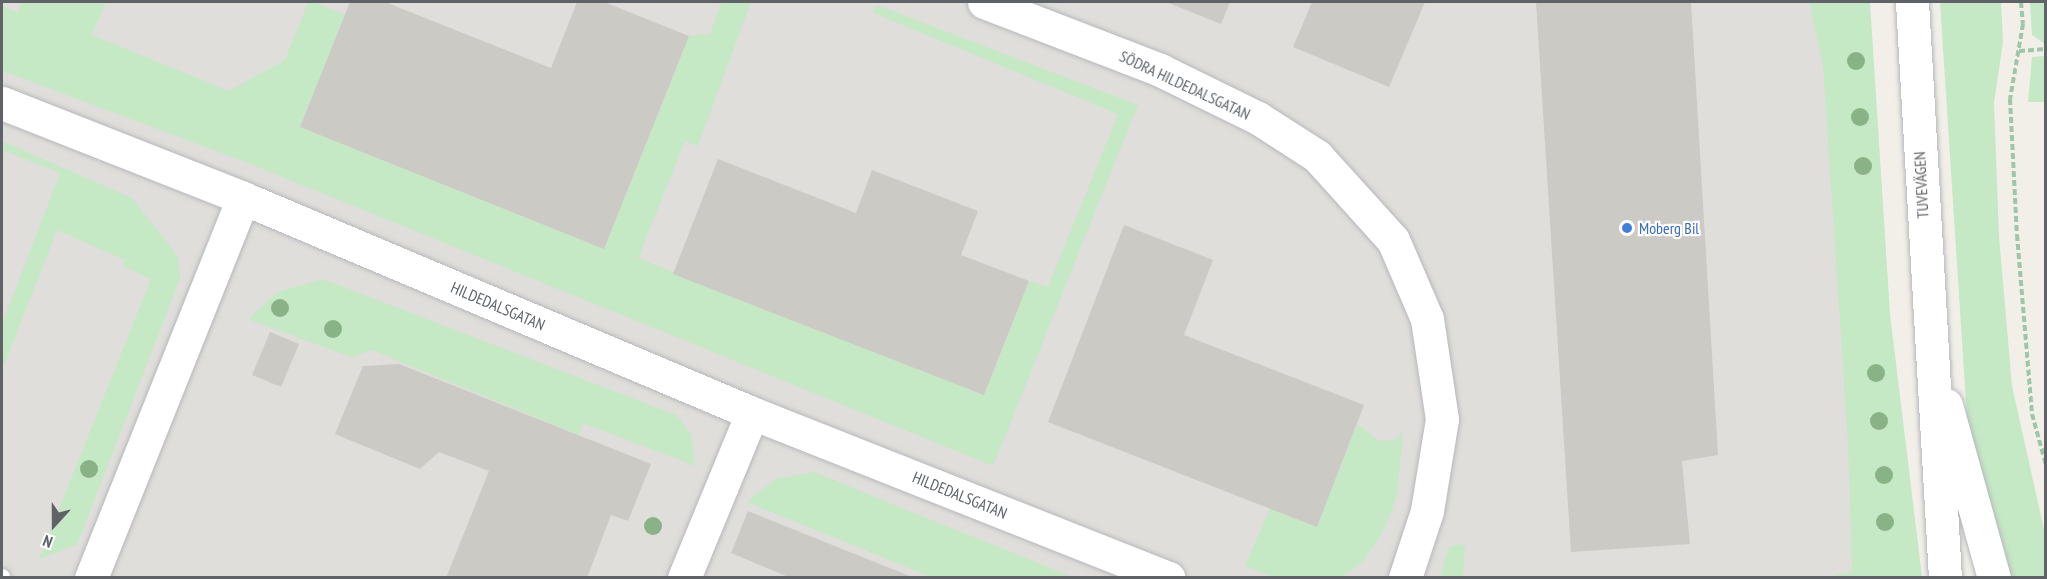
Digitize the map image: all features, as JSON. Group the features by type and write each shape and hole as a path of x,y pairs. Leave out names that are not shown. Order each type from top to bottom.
{"street":[{"name":"SÖDRA HILDEDALSGATAN","path":"984,2 1160,70 1258,118 1317,156 1393,240 1427,319 1442,419 1427,511 1405,578"},
{"name":"TUVEVÄGEN","path":"1912,2 1924,245 1936,369 1935,452 1945,578"},
{"name":"HILDEDALSGATAN","path":"2,103 243,198 752,413 1168,578"},
{"path":"91,578 243,198"},
{"name":"TUVEVÄGEN","path":"1936,369 1994,578"},
{"path":"684,578 752,413"}],"path":[{"path":"2021,2 2019,51 2010,99 2032,414 2046,465"},
{"path":"2019,51 2046,49"}],"shaded area":[{"path":"2,2 1843,2 1868,577 2,577"}],"green space":[{"path":"22,2 106,2 92,35 229,91 285,60 308,2 314,2 345,15 300,127 604,248 689,36 710,34 722,2 751,2 698,146 685,141 638,258 984,395 1029,281 1048,287 1118,114 873,13 877,5 1138,105 993,466 243,161 3,71 2,6 18,13"},
{"path":"1809,2 1870,2 1890,314 1922,577 1829,577 1852,571 1848,442 1823,65"},
{"path":"1940,2 2001,2 2003,42 1994,103 1999,236 2012,386 2045,534 2045,577 2005,577 1967,418"},
{"path":"2030,2 2045,2 2045,44 2032,35"},
{"path":"2045,56 2045,102 2028,102 2032,57"},
{"path":"2,141 132,198 178,256 180,279 77,545 39,559 151,279 123,266 125,260 57,230 2,371 2,324 60,173 2,150"},
{"path":"323,279 676,415 691,433 695,466 583,423 579,435 372,350 351,357 248,319 278,292"},
{"path":"1357,424 1380,441 1395,440 1403,432 1397,495 1384,530 1363,561 1341,578 1273,577 1245,566 1270,508 1317,527"},
{"path":"815,472 1073,577 931,577 747,502 775,479"},
{"path":"1460,544 1465,547 1463,577 1440,577 1449,547"}],"building":[{"path":"350,2 385,2 551,68 577,2 604,2 689,36 604,249 300,127"},
{"path":"1166,2 1230,2 1221,24"},
{"path":"1312,2 1425,2 1389,87 1293,47"},
{"name":"Moberg Bil","path":"1536,2 1691,2 1718,455 1682,461 1690,544 1571,552"},
{"path":"718,159 856,213 872,170 978,211 961,255 1029,281 984,395 673,274"},
{"path":"1124,225 1213,260 1184,335 1364,405 1317,527 1048,422"},
{"path":"270,332 299,344 281,387 252,375"},
{"path":"399,364 651,464 628,521 611,515 587,578 446,578 489,471 439,452 420,469 335,434 363,366"},
{"path":"748,511 912,578 791,578 731,553"}],"place":[{"name":"Moberg Bil","path":"1627,228"}]}
